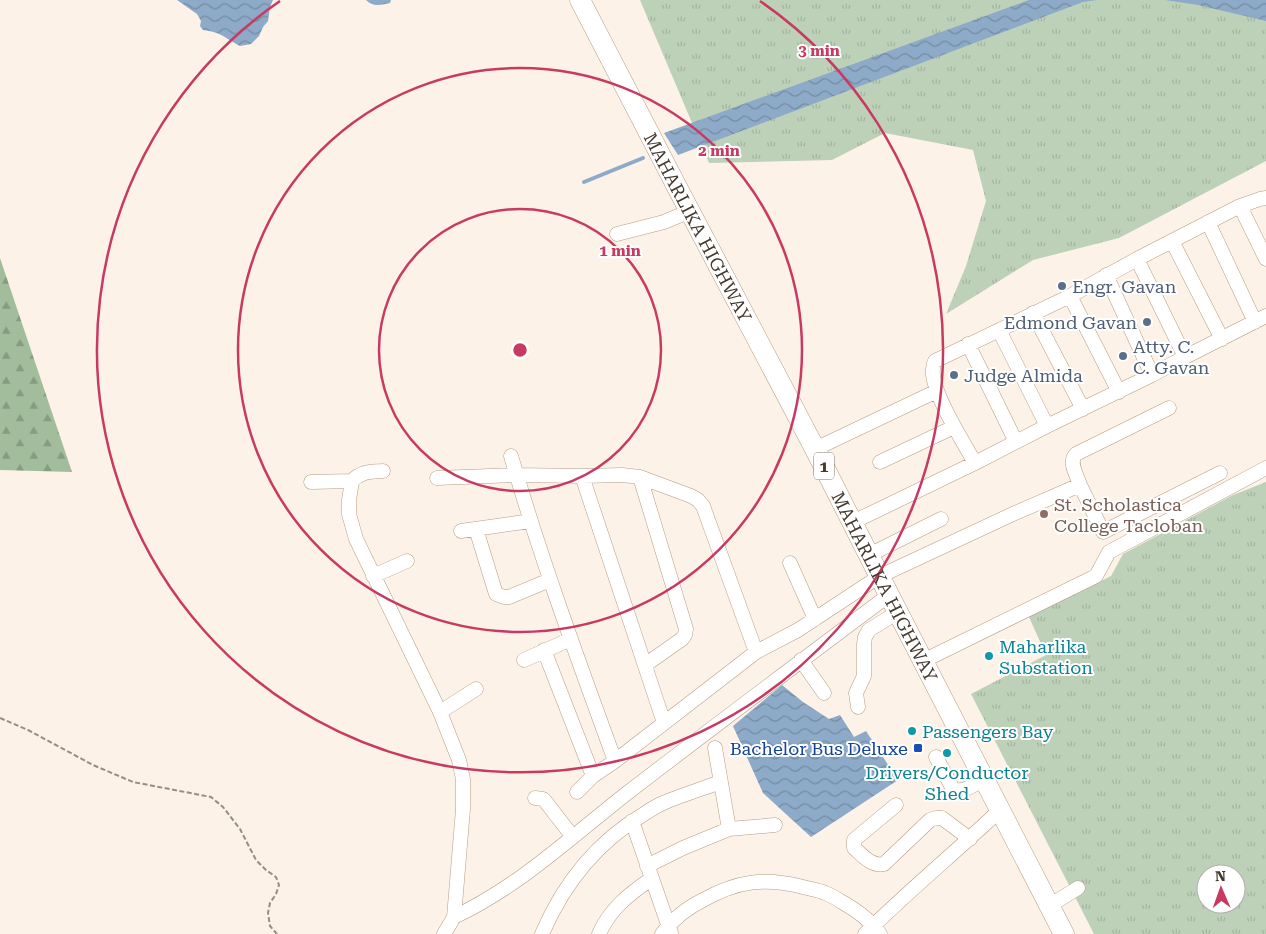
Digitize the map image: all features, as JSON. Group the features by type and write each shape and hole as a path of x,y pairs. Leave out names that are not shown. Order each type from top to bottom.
{"highway":[{"name":"MAHARLIKA HIGHWAY","path":"580,0 816,449 893,603 1064,934"}],"street":[{"path":"975,463 954,427 937,391 932,368 935,362 968,344 1070,296 1136,259 1240,206 1266,198"},
{"path":"1240,206 1266,259"},
{"path":"617,234 664,222 690,211"},
{"path":"853,522 1119,392 1260,319 1208,222"},
{"path":"1172,241 1222,339"},
{"path":"1136,259 1185,357"},
{"path":"1106,275 1152,375"},
{"path":"1070,296 1119,392"},
{"path":"1033,313 1084,409"},
{"path":"1000,330 1047,426"},
{"path":"968,344 1016,442"},
{"path":"816,449 937,391"},
{"path":"1169,408 1073,457 1072,462 1080,485 1103,532 1220,473"},
{"path":"880,462 954,427"},
{"path":"511,456 550,580 614,762"},
{"path":"923,661 1096,576 1110,552 1266,468"},
{"path":"382,471 363,472 352,481 349,514 351,524 356,539 440,712 459,760 463,779 463,809 454,917 444,934"},
{"path":"437,478 516,474 622,475 640,477 691,496 703,506 756,652"},
{"path":"582,476 664,724"},
{"path":"640,477 686,629 682,639 645,665"},
{"path":"311,482 352,481"},
{"path":"577,792 593,776 664,724 756,652 798,630 880,576 1080,485"},
{"path":"869,555 942,519"},
{"path":"461,531 531,521"},
{"path":"476,529 496,594 508,597 550,580"},
{"path":"374,576 407,561"},
{"path":"790,563 815,619"},
{"path":"454,917 502,890 555,853 616,802 801,660 893,603"},
{"path":"858,707 856,693 864,676 865,637 893,603"},
{"path":"524,660 571,639"},
{"path":"544,650 593,776"},
{"path":"801,660 824,693"},
{"path":"440,712 476,689"},
{"path":"715,748 729,829"},
{"path":"936,758 955,791 960,791 984,779"},
{"path":"542,934 559,900 584,864 608,840 632,821 662,803 720,782"},
{"path":"535,798 545,801 573,837"},
{"path":"896,805 854,840 854,848 873,863 878,865 884,864 930,820 936,818 942,818 970,839"},
{"path":"632,821 667,931 693,905 717,892 740,884 767,881 797,885 824,892 848,905 873,931 1000,810"},
{"path":"647,866 683,848 729,829 775,825"},
{"path":"599,934 605,921 632,891 651,880"},
{"path":"1049,906 1078,888"}],"path":[{"path":"0,718 28,730 93,765 133,782 211,797 223,807 240,829 256,860 276,877 279,885 270,903 268,913 270,926 277,934"}],"green space":[{"path":"640,0 1211,0 1266,3 1266,161 1119,238 1033,260 946,314 966,266 986,201 973,150 885,133 832,160 709,163"},
{"path":"0,258 72,472 0,470"},
{"path":"1266,482 1266,934 1094,934 971,694 1046,655 1029,617 1111,576 1123,554 1233,495"}],"water":[{"path":"177,0 273,0 268,21 259,36 251,44 240,46 219,34 203,30 197,14"},
{"path":"366,0 391,0 390,3 377,5 371,4"},
{"path":"1029,0 1097,0 1083,2 678,155 664,133"},
{"path":"1165,0 1266,0 1266,21 1198,5"},
{"path":"782,685 829,719 840,715 854,737 866,731 898,780 811,837 763,793 733,726"}],"waterway":[{"path":"584,182 643,158"}],"place":[{"name":"Engr. Gavan","path":"1062,286"},
{"name":"Edmond Gavan","path":"1147,322"},
{"name":"Atty. C. C. Gavan","path":"1123,356"},
{"name":"Judge Almida","path":"954,375"},
{"name":"St. Scholastica College Tacloban","path":"1044,514"},
{"name":"Maharlika Substation","path":"989,656"},
{"name":"Passengers Bay","path":"912,731"},
{"name":"Bachelor Bus Deluxe","path":"918,748"},
{"name":"Drivers/Conductor Shed","path":"947,753"}]}
